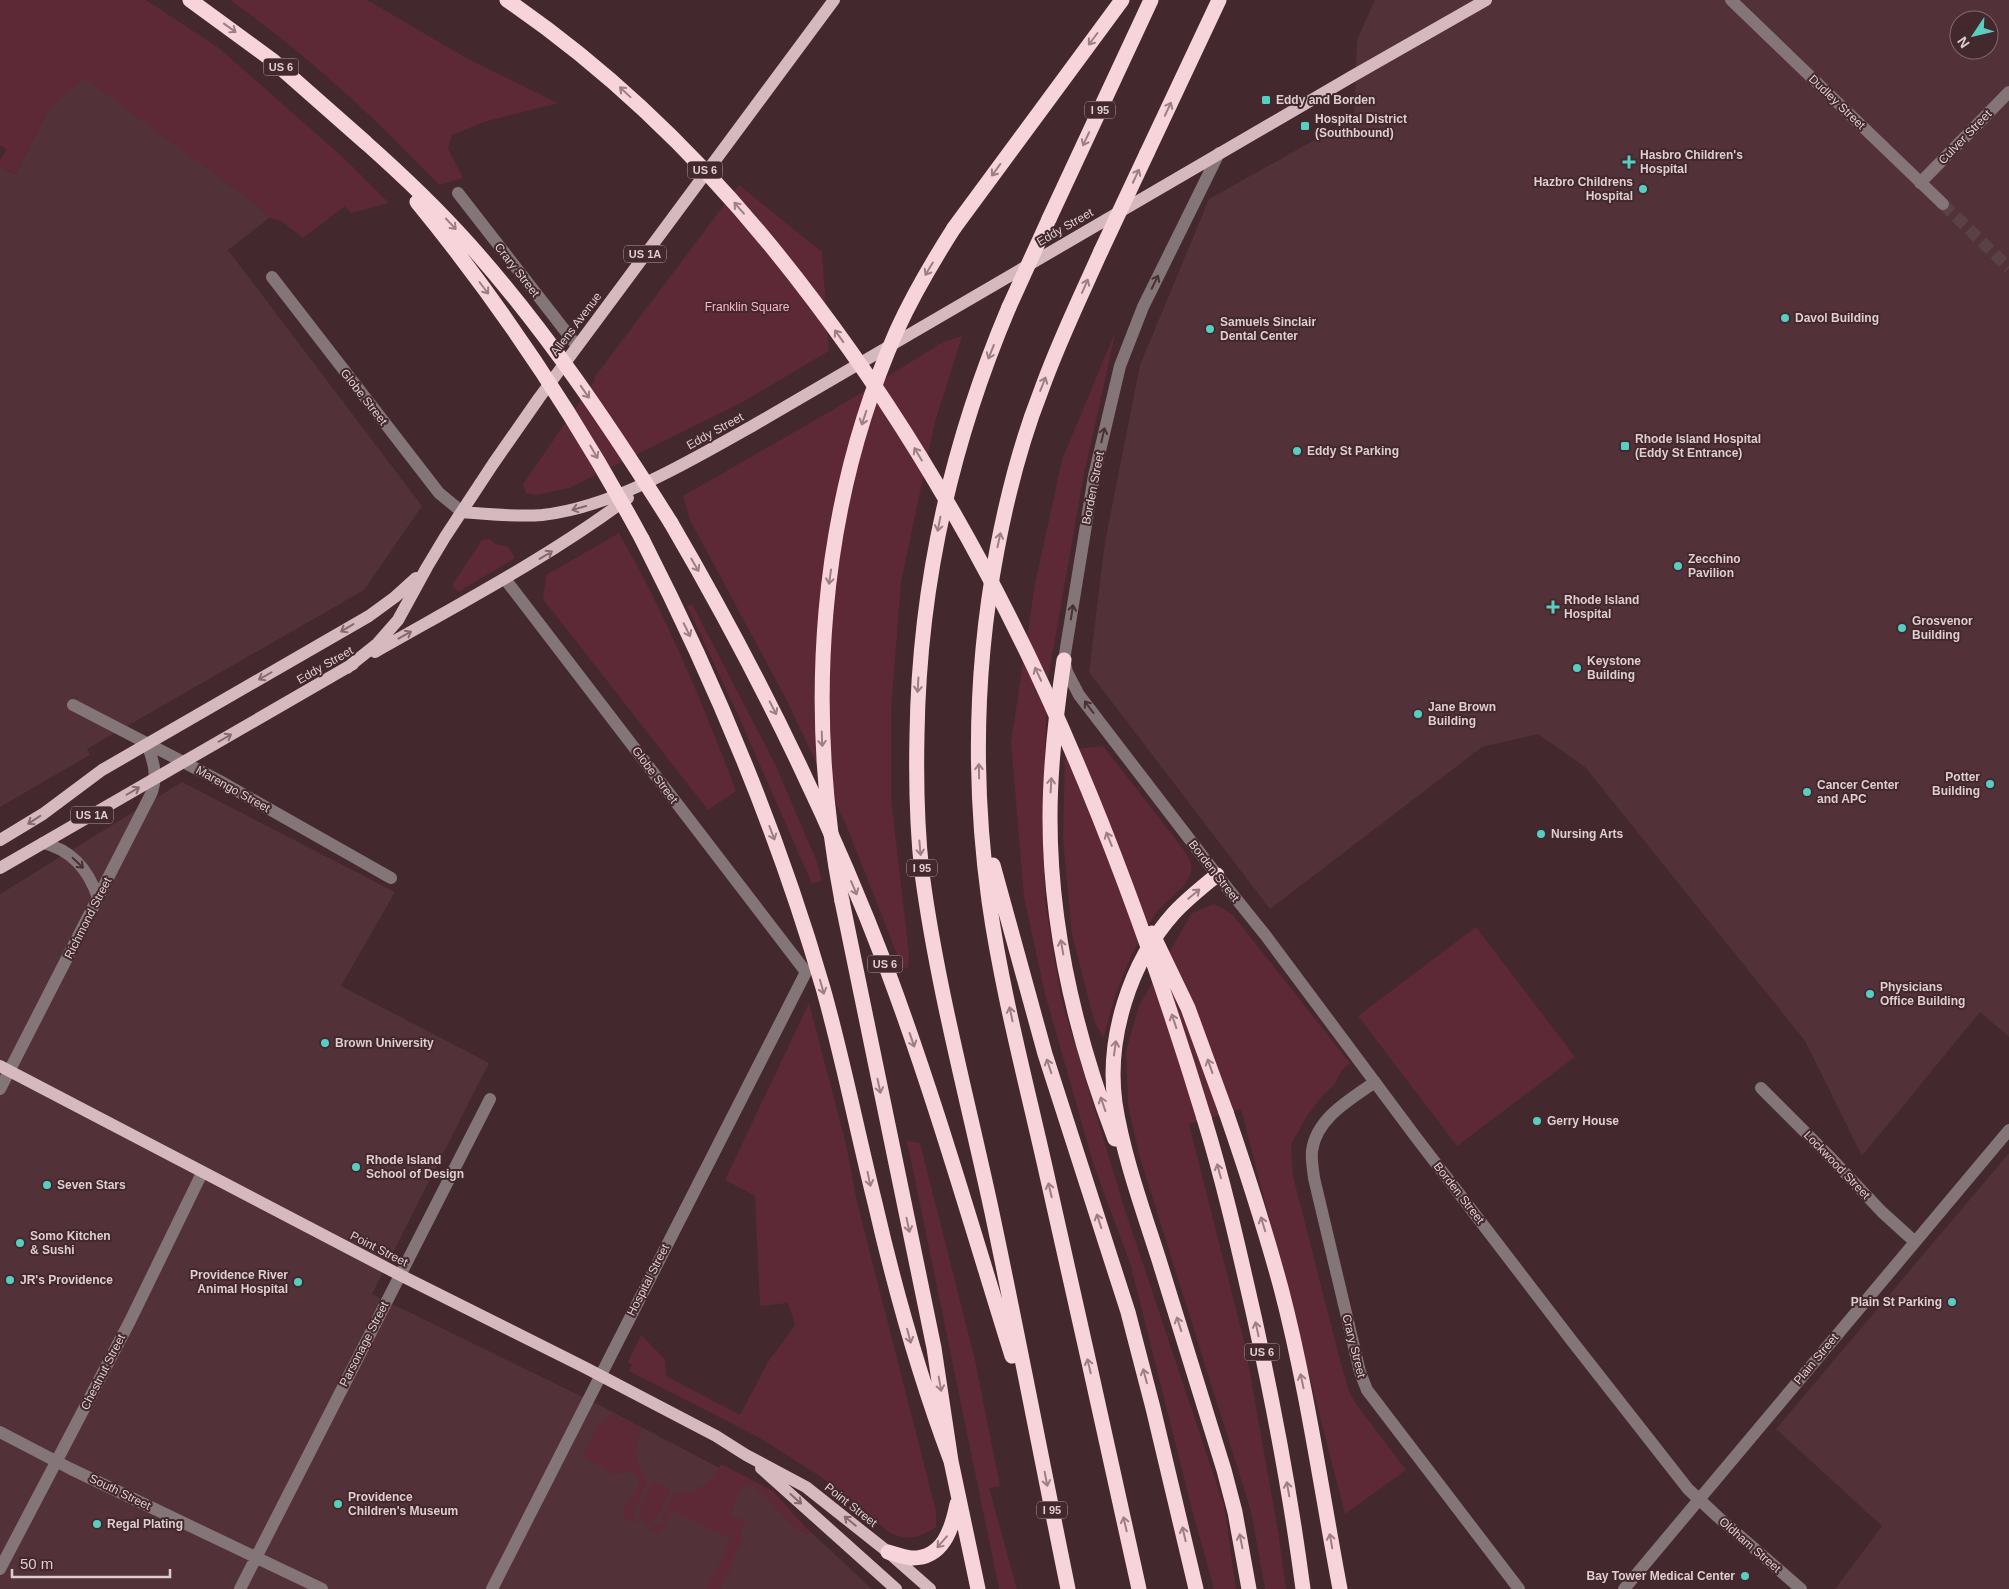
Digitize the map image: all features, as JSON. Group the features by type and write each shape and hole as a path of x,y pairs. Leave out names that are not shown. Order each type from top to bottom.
{"highway":[{"name":"US 6","path":"190,0 272,60 365,142 443,216 516,300 585,392 671,523 729,624 781,724 830,829 861,906 915,1047 1036,1431"},
{"name":"US 6","path":"507,0 590,61 620,86 675,139 752,223 846,344 915,448 968,538 1004,606 1054,708 1099,814 1164,992 1204,1118 1230,1212 1264,1362 1292,1512 1303,1589"},
{"path":"978,1589 951,1461 934,1348 887,1126 830,833 822,738 823,642 834,544 860,430 877,380 898,330 924,277 954,228 1122,0"},
{"name":"I 95","path":"1068,1589 991,1209 934,946 922,870 917,792 917,724 920,666 927,598 940,521 948,483 970,408 1009,307 1151,0"},
{"path":"1139,1589 1003,977 990,901 980,820 978,746 982,668 990,595 1000,533 1016,468 1040,393 1101,251 1218,0"},
{"path":"365,142 449,241 529,350 592,448 642,539 691,637 755,787 792,889 836,1038 874,1200 914,1354 928,1400 951,1461"},
{"path":"1064,660 1051,786 1051,848 1056,911 1067,976 1085,1047 1102,1103 1139,1199 1224,1470 1235,1512 1249,1589"},
{"path":"980,820 1045,1054 1128,1312 1196,1585"},
{"path":"1139,1199 1116,1104 1113,1078 1114,1052 1125,1001 1136,975 1159,932 1184,903 1217,875"},
{"path":"1126,885 1188,1008 1250,1181 1281,1289 1305,1398 1340,1589"},
{"path":"888,1552 911,1558 928,1555 944,1542 952,1528 959,1498"}],"main road":[{"name":"Allens Avenue","path":"347,668 387,634 398,620 427,567 498,457 577,346 834,0"},
{"name":"Eddy Street","path":"462,512 527,516 568,511 608,498 657,476 754,426 1219,153 1486,0"},
{"name":"Eddy Street","path":"0,868 505,579 582,532 657,476"},
{"name":"Eddy Street","path":"0,840 43,814 90,778 369,616 406,588 427,567"},
{"name":"Point Street","path":"5,1068 400,1276 599,1375 716,1436 746,1455 806,1487 888,1552 930,1589"},
{"name":"Point Street","path":"746,1455 896,1589"}],"street":[{"name":"Dudley Street","path":"1731,0 1942,204"},
{"name":"Culver Street","path":"1920,183 2009,92"},
{"name":"Borden Street","path":"1219,153 1143,307 1120,366 1094,476 1064,660 1067,672 1079,695 1266,936 1572,1341 1688,1489 1700,1500"},
{"name":"Crary Street","path":"458,194 577,346"},
{"name":"Globe Street","path":"272,277 438,493 462,512"},
{"name":"Globe Street","path":"505,579 806,972"},
{"name":"Marengo Street","path":"73,706 183,762 391,878"},
{"name":"Richmond Street","path":"0,1089 5,1068 98,898 152,792 155,779 154,762 147,744"},
{"path":"43,843 62,850 78,861 90,877 98,898"},
{"name":"Hospital Street","path":"492,1589 599,1375 806,972"},
{"name":"Crary Street","path":"1376,1082 1335,1111 1318,1131 1312,1151 1314,1178 1360,1372 1367,1390 1519,1589"},
{"name":"Lockwood Street","path":"1761,1088 1882,1212 1914,1241"},
{"name":"Parsonage Street","path":"240,1589 490,1099"},
{"name":"Plain Street","path":"1624,1589 2009,1130"},
{"name":"Chestnut Street","path":"0,1569 130,1321 202,1173"},
{"name":"South Street","path":"0,1432 57,1462 322,1589"},
{"name":"Oldham Street","path":"1700,1500 1802,1589"}],"shaded area":[{"name":"Rhode Island Hospital","path":"1375,0 2009,0 2009,1037 1980,1012 1862,1156 1805,1041 1585,767 1538,734 1482,747 1270,909 1089,672 1105,542 1140,365 1209,199 1354,118 1357,40"},
{"path":"85,77 260,207 269,218 228,250 422,506 364,590 87,749 90,755 0,807 0,166 15,174 49,108"},
{"path":"182,782 395,892 341,986 489,1063 372,1294 605,1408 771,1495 872,1589 0,1589 0,894"},
{"name":"Plain St Parking","path":"2009,1153 2009,1589 1835,1589 1882,1526 1776,1429"}],"green space":[{"path":"0,0 146,0 219,48 347,161 389,203 351,213 345,206 303,238 281,221 269,218 260,207 85,78 49,108 15,174 0,166 0,160 7,150 0,145"},
{"path":"230,0 367,0 470,60 558,103 484,122 452,135 448,149 463,178 439,185 339,87 286,42"},
{"name":"Franklin Square","path":"739,185 822,252 829,351 739,404 569,488 536,495 526,493 523,484 595,380 594,378"},
{"path":"1116,330 1084,474 1048,679 1043,795 1045,902 1061,998 1125,1210 1224,1506 1236,1589 1214,1589 1191,1506 1130,1263 1094,1166 1045,994 1024,897 1011,742 1035,584 1062,460"},
{"path":"962,336 935,422 901,582 891,711 891,797 909,955 908,968 902,967 847,827 786,699 690,520 683,496 848,401 943,342"},
{"path":"619,533 683,660 736,791 708,810 543,599 546,575"},
{"path":"490,539 495,544 508,547 515,558 458,592 452,585 482,540"},
{"path":"692,604 776,766 817,862 822,881 812,884 738,715 687,606"},
{"path":"1103,746 1184,850 1191,865 1191,871 1185,884 1154,916 1137,944 1118,989 1104,1037 1101,1035 1094,1020 1072,935 1063,839 1065,750"},
{"path":"1214,904 1232,914 1350,1063 1342,1070 1334,1085 1322,1096 1305,1119 1291,1145 1293,1176 1349,1391 1356,1404 1406,1470 1345,1514 1241,1109 1189,1124 1245,1345 1278,1531 1286,1589 1265,1589 1251,1511 1140,1158 1128,1105 1126,1051 1139,1006 1192,913"},
{"path":"1476,927 1575,1057 1457,1146 1358,1016"},
{"path":"809,1003 846,1144 857,1202 936,1511 936,1527 919,1536 908,1538 890,1533 821,1477 760,1438 629,1371 632,1365 628,1362 641,1335 665,1359 666,1376 740,1415 768,1362 795,1325 788,1303 760,1306 755,1196 725,1180"},
{"path":"907,1141 920,1143 975,1360 1000,1486 989,1488 1017,1589 999,1589"},
{"path":"611,1413 642,1428 637,1442 636,1455 645,1481 648,1482 642,1493 638,1493 641,1495 636,1505 631,1506 634,1509 634,1517 637,1523 627,1520 624,1517 623,1510 640,1482 637,1476 629,1471 617,1474 612,1473 583,1457 597,1426"},
{"path":"721,1464 773,1491 810,1532 808,1535 799,1530 764,1495 748,1485 739,1491 730,1516 740,1518 745,1522 741,1531 741,1537 744,1541 742,1541 733,1557 735,1558 720,1589 707,1589 731,1539 673,1511 661,1530 657,1532 648,1529 660,1522 665,1522 662,1519 667,1508 670,1511 671,1509 668,1506 674,1493 676,1496 679,1492 686,1492 704,1485"},
{"path":"653,1482 670,1490 657,1518 648,1524 643,1521 640,1511"}],"tunnel":[{"path":"1943,204 2009,268"}],"place":[{"name":"Eddy and Borden","path":"1266,100"},
{"name":"Hospital District (Southbound)","path":"1305,126"},
{"name":"Hasbro Children's Hospital","path":"1629,162"},
{"name":"Hazbro Childrens Hospital","path":"1643,189"},
{"name":"Davol Building","path":"1785,318"},
{"name":"Samuels Sinclair Dental Center","path":"1210,329"},
{"name":"Rhode Island Hospital (Eddy St Entrance)","path":"1625,446"},
{"name":"Eddy St Parking","path":"1297,451"},
{"name":"Zecchino Pavilion","path":"1678,566"},
{"name":"Rhode Island Hospital","path":"1553,607"},
{"name":"Grosvenor Building","path":"1902,628"},
{"name":"Keystone Building","path":"1577,668"},
{"name":"Jane Brown Building","path":"1418,714"},
{"name":"Potter Building","path":"1990,784"},
{"name":"Cancer Center and APC","path":"1807,792"},
{"name":"Nursing Arts","path":"1541,834"},
{"name":"Physicians Office Building","path":"1870,994"},
{"name":"Brown University","path":"325,1043"},
{"name":"Gerry House","path":"1537,1121"},
{"name":"Rhode Island School of Design","path":"356,1167"},
{"name":"Seven Stars","path":"47,1185"},
{"name":"Somo Kitchen & Sushi","path":"20,1243"},
{"name":"JR's Providence","path":"10,1280"},
{"name":"Providence River Animal Hospital","path":"298,1282"},
{"name":"Plain St Parking","path":"1952,1302"},
{"name":"Providence Children's Museum","path":"338,1504"},
{"name":"Regal Plating","path":"97,1524"},
{"name":"Bay Tower Medical Center","path":"1745,1576"}]}
